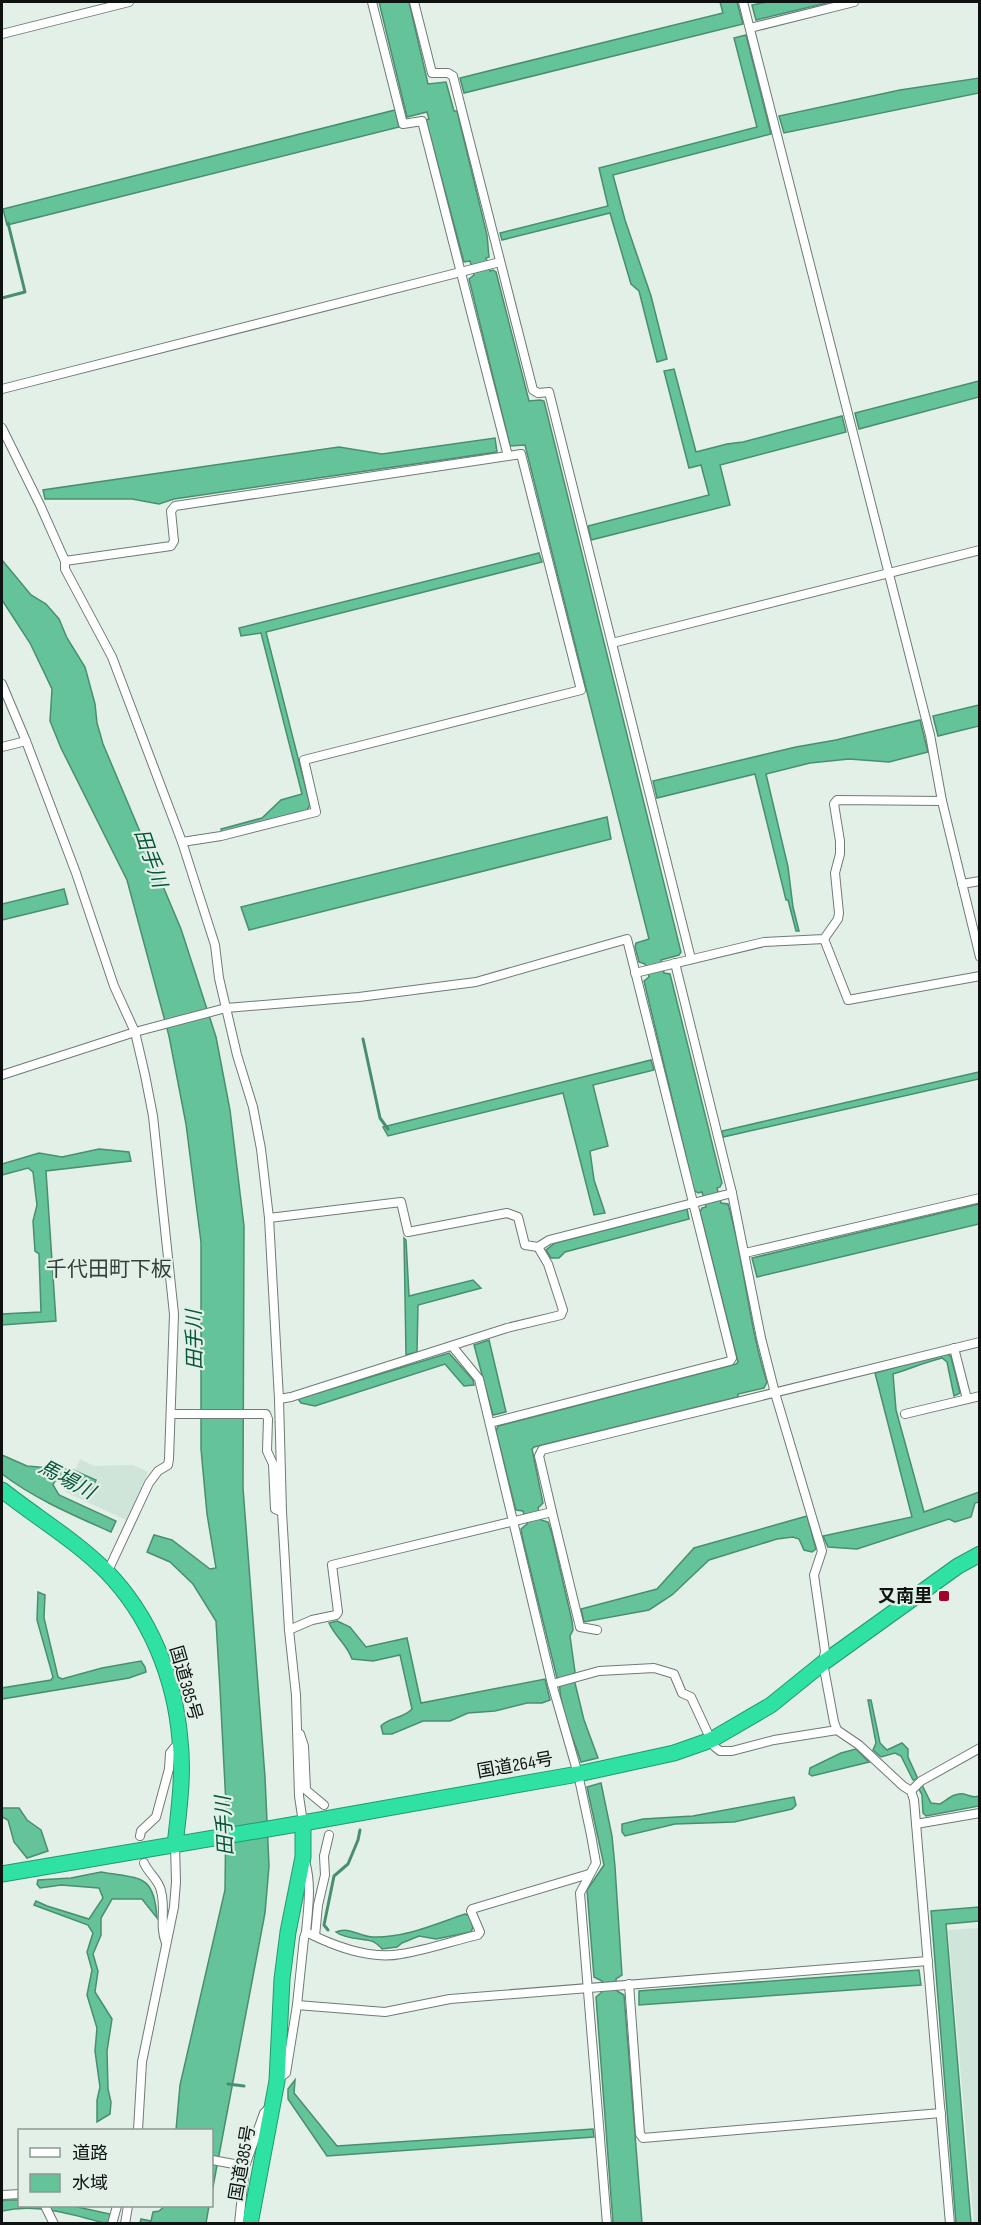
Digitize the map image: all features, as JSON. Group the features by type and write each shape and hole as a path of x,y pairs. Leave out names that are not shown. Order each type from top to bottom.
{"highway":[{"name":"国道385号","path":"3,1494 89,1555 130,1600 144,1621 163,1661 175,1705 180,1740 180,1800 175,1845"},
{"name":"国道264号","path":"2,1874 578,1774 674,1753 711,1740 771,1705 823,1663 958,1566 980,1554"},
{"name":"国道385号","path":"250,2223 277,2081 284,1965 303,1857 296,1824"}],"street":[{"path":"2,33 129,2"},
{"path":"372,2 403,124 422,121 508,456"},
{"path":"414,2 432,73 448,73 453,76 533,390 538,393 549,392 690,959"},
{"path":"743,2 930,735 942,801 980,957"},
{"path":"750,28 854,2"},
{"path":"2,389 500,262"},
{"path":"2,428 65,561 65,570 112,657 182,842 215,945 222,1010 253,1107 261,1149 269,1218 279,1399 282,1512 298,1729 299,1796 296,1824"},
{"path":"65,561 171,546 174,541 171,511 176,506 521,454 582,690 304,760 316,812 221,836 182,842"},
{"path":"612,643 980,550"},
{"path":"2,684 76,873 114,986 138,1032 153,1116 174,1314 175,1414 168,1465 158,1471 149,1483 107,1573"},
{"path":"2,747 26,741"},
{"path":"824,939 838,919 839,913 835,873 840,854 834,804 837,800 942,801"},
{"path":"962,885 980,881"},
{"path":"2,1075 138,1032 222,1010 359,997 476,982 627,939 698,1202 732,1358 730,1361 490,1423"},
{"path":"635,973 764,942 824,939"},
{"path":"824,939 848,1000 980,976"},
{"path":"675,963 732,1193 761,1338 822,1551 814,1575 825,1651 823,1663 834,1722 837,1730 859,1745 911,1791 916,1824 950,2223"},
{"path":"269,1218 401,1202 408,1232 507,1213 518,1217 525,1245 538,1247 549,1240 732,1193"},
{"path":"745,1253 980,1198"},
{"path":"279,1399 507,1328 561,1315 563,1310 548,1264 538,1247"},
{"path":"597,1630 579,1627 548,1513 539,1456 542,1450 980,1342"},
{"path":"452,1346 479,1379 518,1520 578,1774 596,1863 580,1893 607,2223"},
{"path":"954,1348 967,1399"},
{"path":"905,1414 980,1396"},
{"path":"175,1414 262,1412 266,1414 268,1419 267,1451 273,1464 275,1509 282,1512"},
{"path":"289,1630 312,1620 336,1615 338,1612 333,1566 548,1513"},
{"path":"555,1683 599,1671 654,1668 674,1674 682,1693 691,1697 711,1740 720,1751 732,1751 774,1740 837,1730"},
{"path":"298,1729 304,1746 306,1790 324,1805"},
{"path":"140,1836 141,1831 156,1817 169,1769 170,1753 180,1740"},
{"path":"911,1791 921,1781 980,1748"},
{"path":"916,1824 980,1813"},
{"path":"277,2081 286,2073 297,2005 304,1938 311,1934 325,1875 324,1856 329,1835"},
{"path":"138,2129 142,2062 171,1926 176,1882 175,1845"},
{"path":"303,1857 308,1871 311,1934"},
{"path":"144,1863 161,1891 164,1908 163,1935 166,1944"},
{"path":"311,1934 366,1954 400,1955 478,1935 480,1932 472,1909 589,1874"},
{"path":"297,2005 385,2012 450,1999 928,1961"},
{"path":"629,1984 640,2134 644,2138 941,2113"},
{"path":"239,2223 240,2165 264,2113 273,2105"},
{"path":"213,2160 240,2165"},
{"path":"2,2195 18,2194"},
{"path":"112,2223 116,2207"},
{"path":"125,2223 128,2207"},
{"path":"46,2208 54,2223"}],"shaded area":[{"path":"80,1459 94,1466 133,1465 148,1472 126,1520 65,1492"},
{"path":"979,1928 980,2223 974,2224 948,1930"}],"water":[{"path":"379,2 409,2 428,84 446,82 454,111 457,111 487,235 489,257 486,258 490,271 496,272 529,401 544,401 681,952 679,955 661,960 664,973 670,974 722,1183 717,1188 721,1203 728,1204 734,1226 755,1338 767,1382 764,1388 738,1394 738,1397 532,1449 543,1503 538,1508 541,1520 548,1522 552,1534 572,1621 573,1630 570,1636 575,1672 571,1677 575,1683 584,1720 598,1758 581,1762 563,1710 560,1679 557,1678 523,1540 521,1529 527,1524 523,1511 516,1510 496,1431 498,1426 738,1362 700,1212 706,1207 702,1192 698,1193 694,1190 644,981 649,977 645,964 639,962 635,947 636,943 649,939 525,445 510,446 469,279 474,275 470,261 464,262 426,120 429,119 427,112 407,117"},
{"path":"720,2 737,2 743,24 464,93 460,78 723,13"},
{"path":"767,2 831,2 756,20 752,5"},
{"path":"746,35 771,134 613,175 625,220 651,296 667,359 657,362 639,291 631,284 610,213 502,240 500,233 608,206 599,168 757,127 734,38"},
{"path":"979,78 979,93 784,133 779,116 900,90"},
{"path":"395,110 399,127 7,225 3,209"},
{"path":"674,369 696,452 842,416 846,432 720,465 730,505 591,540 588,526 709,495 701,465 689,468 664,371"},
{"path":"979,381 979,397 859,429 855,413"},
{"path":"495,438 497,452 174,499 159,504 132,499 45,499 43,490 339,447 382,454"},
{"path":"539,553 542,562 266,632 310,805 307,810 222,832 221,829 262,818 281,800 302,794 261,633 241,636 239,628"},
{"name":"田手川","path":"2,560 31,595 46,604 59,619 67,638 85,667 103,744 181,929 216,1037 230,1110 244,1226 243,1488 265,1777 269,1866 265,1913 213,2187 213,2129 176,2129 180,2085 225,1890 226,1805 216,1621 193,1584 170,1562 147,1552 154,1535 172,1540 210,1569 216,1568 207,1514 201,1449 201,1242 186,1124 169,1036 127,880 61,748 50,721 52,689 30,643 2,600"},
{"path":"979,705 979,726 938,736 933,716"},
{"path":"920,720 928,752 889,762 849,759 810,763 766,774 788,867 793,907 799,931 796,931 788,900 786,900 755,774 657,798 653,781"},
{"path":"607,817 611,839 249,930 241,907"},
{"path":"64,889 68,904 2,920 2,904"},
{"path":"651,1060 654,1070 593,1085 608,1146 590,1151 594,1180 605,1213 594,1215 563,1093 388,1136 383,1127"},
{"path":"979,1072 979,1079 723,1137 722,1131"},
{"path":"99,1149 129,1152 131,1161 46,1171 56,1321 2,1325 2,1314 41,1312 39,1254 35,1251 33,1221 37,1205 33,1172 28,1168 2,1175 2,1164 39,1153 62,1157"},
{"path":"979,1204 979,1224 757,1277 752,1258"},
{"path":"687,1209 689,1219 565,1252 559,1258 551,1258 546,1250 555,1243"},
{"path":"404,1238 406,1240 409,1296 473,1280 481,1288 418,1305 417,1352 406,1355"},
{"path":"489,1340 506,1412 493,1415 474,1345"},
{"path":"449,1353 473,1380 474,1385 464,1386 445,1364 315,1406 301,1403 298,1399"},
{"path":"947,1353 951,1357 960,1393 954,1396 947,1362 942,1358 893,1374 896,1410 924,1512 979,1492 979,1502 975,1503 971,1517 955,1522 949,1519 857,1549 828,1547 823,1536 912,1517 875,1373"},
{"name":"馬場川","path":"2,1455 27,1466 73,1470 96,1480 91,1490 65,1480 55,1481 53,1485 59,1495 116,1521 111,1532 55,1506 2,1474"},
{"path":"807,1516 816,1549 812,1552 804,1550 799,1539 793,1537 777,1539 709,1560 672,1595 649,1610 584,1622 581,1609 657,1589 694,1548"},
{"path":"38,1592 45,1595 44,1618 58,1677 62,1679 102,1668 141,1661 146,1672 129,1678 2,1699 2,1688 51,1680 53,1677 37,1620"},
{"path":"337,1621 350,1627 366,1647 407,1638 421,1703 545,1679 550,1700 495,1711 468,1713 450,1721 423,1721 392,1734 383,1734 381,1726 384,1723 412,1709 400,1655 373,1661 352,1659 329,1623"},
{"path":"868,1700 871,1700 880,1743 887,1750 902,1743 908,1749 908,1757 918,1779 913,1780 901,1756 895,1753 881,1757 873,1750 876,1743"},
{"path":"856,1749 869,1762 812,1776 809,1774 810,1768 841,1753"},
{"path":"601,1783 612,1836 615,1867 622,1975 616,1979 617,1991 624,1995 642,2223 613,2223 596,1997 602,1992 602,1981 594,1977 587,1890 604,1865 587,1787"},
{"path":"922,1785 931,1803 940,1804 954,1795 964,1794 979,1796 979,1806 926,1816 923,1813 922,1795 918,1787"},
{"path":"794,1797 796,1805 792,1809 734,1822 675,1824 625,1836 622,1832 622,1824 643,1819 693,1816"},
{"path":"2,1808 19,1808 27,1820 41,1830 48,1851 27,1858 14,1842 8,1820 2,1817"},
{"path":"101,1872 142,1881 152,1893 157,1918 142,1899 112,1899 101,1918 101,1935 93,1954 98,1971 95,1992 112,2019 107,2051 108,2089 111,2102 110,2114 97,2122 97,2100 100,2087 95,2051 97,2028 87,1995 92,1970 87,1952 93,1933 88,1925 34,1905 36,1901 89,1919 103,1898 99,1888 61,1885 40,1888 37,1884 38,1880 71,1878"},
{"path":"979,1907 979,1921 946,1924 971,2223 956,2223 931,1911"},
{"path":"465,1914 469,1916 473,1927 471,1932 436,1939 419,1936 397,1947 382,1949 374,1942 340,1935 336,1932 345,1930 368,1937 385,1937 420,1930"},
{"path":"919,1970 921,1985 639,2005 639,1991"},
{"path":"295,2080 294,2093 337,2146 593,2129 594,2137 327,2156 288,2099 288,2089"},
{"path":"18,2200 18,2207 78,2207 110,2214 109,2222 104,2223 41,2209 2,2211 2,2201"},
{"path":"164,2207 209,2207 206,2223 140,2223 141,2219 151,2221 153,2212"}],"waterway":[{"path":"2,298 25,292 8,223"},
{"path":"363,1039 380,1118 388,1129"},
{"path":"328,1930 324,1925 334,1876 348,1864 360,1830"},
{"path":"228,2084 244,2086"}],"place":[{"name":"又南里","path":"944,1596"}],"district":[{"name":"千代田町下板","path":"109,1269"}]}
